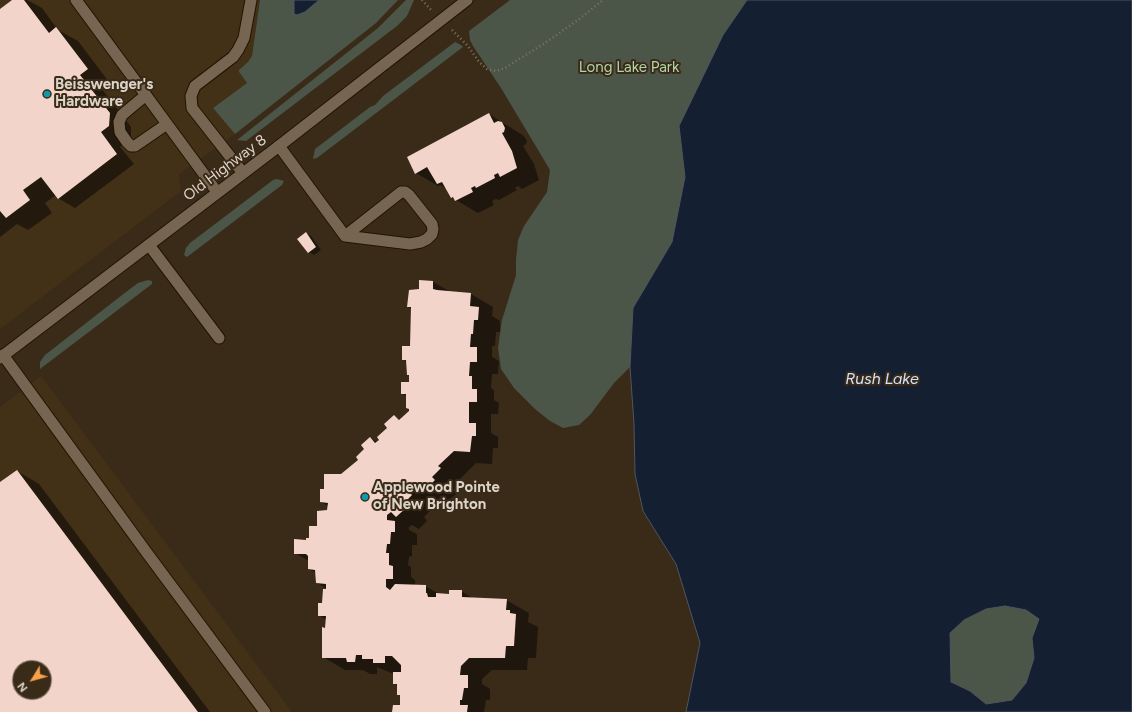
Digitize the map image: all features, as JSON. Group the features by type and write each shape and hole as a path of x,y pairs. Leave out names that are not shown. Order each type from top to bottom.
{"street":[{"path":"76,0 217,192"},
{"path":"243,173 192,108 191,96 195,86 233,57 238,50 244,38 252,0"},
{"name":"Old Highway 8","path":"1,356 279,146 465,1"},
{"path":"146,95 122,115 119,122 120,132 127,142 131,146 135,146 167,124"},
{"path":"279,146 345,236 410,244 427,239 432,234 433,229 432,224 409,195 402,192 345,236"},
{"path":"149,245 219,338"},
{"path":"1,356 265,712"}],"path":[{"path":"468,46 479,62 487,68 496,71 505,68 548,41 603,0"}],"shaded area":[{"path":"0,0 260,0 252,56 239,70 247,83 213,108 235,134 179,174 181,191 0,329"},
{"path":"41,376 292,712 0,712 0,407"}],"green space":[{"path":"260,0 294,0 294,14 319,0 398,0 376,23 235,134 213,108 247,83 239,70 252,56"},
{"path":"406,0 414,0 407,16 397,26 246,141 237,140 378,28"},
{"name":"Long Lake Park","path":"510,0 747,0 723,35 679,126 685,177 672,242 633,308 630,367 614,383 590,415 579,425 563,428 550,421 535,409 514,388 501,369 498,348 502,320 516,275 518,240 524,226 547,192 550,170 501,88 470,40 469,31"},
{"path":"455,42 463,47 317,158 313,159 315,149 370,107 375,105 383,96"},
{"path":"277,179 284,181 282,185 187,257 184,255 186,248 190,243 273,180"},
{"path":"148,280 152,281 152,284 40,369 40,362 45,355 138,283"},
{"path":"1005,606 1026,610 1040,619 1032,638 1034,658 1026,683 1012,700 986,704 970,691 951,682 950,633 964,620 986,609"}],"water":[{"path":"294,0 319,0 305,12 297,15 294,14"},
{"name":"Rush Lake","path":"747,0 1132,0 1132,712 686,712 700,643 676,564 643,511 635,474 634,424 630,367 633,308 672,242 685,177 679,126 723,35","holes":["1005,606 1026,610 1039,619 1032,638 1034,658 1026,683 1012,700 986,704 970,691 951,682 950,633 964,620 986,609"]}],"building":[{"name":"Beisswenger's Hardware","path":"12,0 24,0 49,33 56,27 88,69 80,75 110,113 109,126 101,132 117,154 58,199 41,177 23,190 30,200 6,218 0,211 0,9"},
{"path":"489,113 494,123 498,121 502,122 505,128 504,132 502,133 512,151 517,168 500,177 498,173 494,175 495,178 476,188 475,186 471,188 473,192 455,201 453,197 451,198 442,182 437,184 427,167 415,174 407,157"},
{"path":"306,232 316,247 308,253 297,239"},
{"name":"Applewood Pointe of New Brighton","path":"419,280 433,281 433,289 437,290 471,293 470,306 479,307 478,320 474,320 470,347 477,347 477,362 470,362 469,376 472,376 472,389 477,389 477,402 469,402 469,423 476,423 476,436 472,436 470,452 454,451 438,466 441,468 432,477 435,480 426,489 420,483 410,493 412,495 403,504 406,508 396,517 391,512 387,515 387,520 395,521 395,532 391,532 390,544 387,544 386,553 389,553 389,565 393,566 393,579 386,579 386,587 390,590 395,584 426,585 426,593 428,597 436,597 436,593 449,594 449,590 462,590 462,597 507,599 506,610 510,610 510,613 516,614 514,646 506,646 505,658 469,658 461,666 460,675 468,675 468,688 464,688 460,705 468,705 467,712 392,712 393,705 400,705 400,695 397,695 397,684 393,684 393,672 401,672 401,665 392,656 385,656 385,663 373,663 373,659 362,659 362,655 356,655 355,662 347,662 346,658 322,658 322,627 325,628 326,616 318,616 318,603 322,603 323,589 326,589 326,584 316,583 315,570 308,569 308,556 306,554 294,554 294,539 306,540 306,538 309,538 309,526 317,526 317,511 327,510 328,503 320,502 320,489 324,489 324,474 341,474 358,460 356,457 364,449 361,445 370,437 375,443 379,440 377,437 387,428 384,424 394,415 399,420 409,411 409,409 406,408 406,394 401,394 401,382 409,382 406,360 402,360 402,346 410,346 411,307 407,307 409,290 419,289"},
{"path":"17,470 198,712 0,712 0,482"}],"place":[{"name":"Beisswenger's Hardware","path":"47,94"},
{"name":"Applewood Pointe of New Brighton","path":"365,497"}]}
